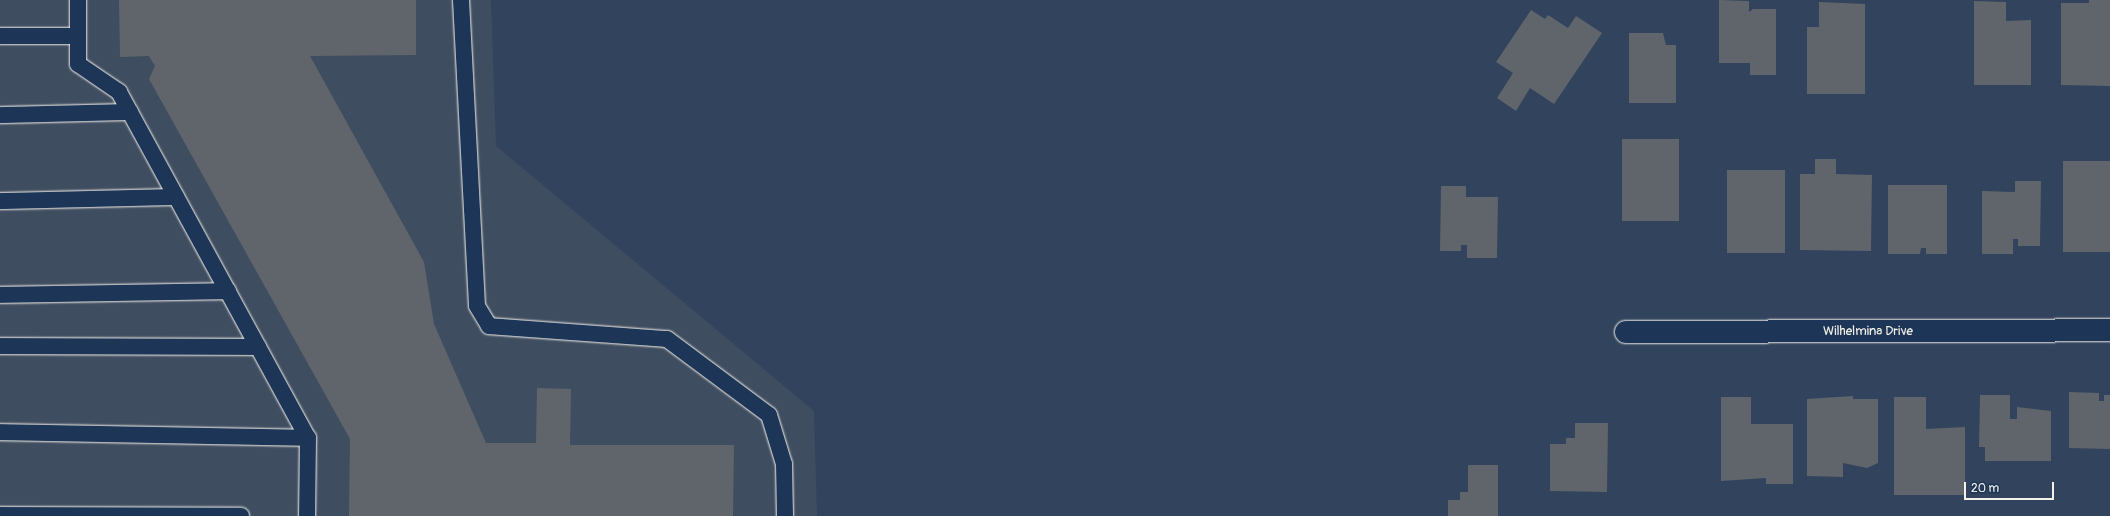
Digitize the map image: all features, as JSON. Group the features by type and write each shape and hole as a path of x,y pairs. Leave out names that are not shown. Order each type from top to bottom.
{"street":[{"name":"Wilhelmina Drive","path":"1626,332 2110,330"}],"lane":[{"path":"78,0 78,64 119,92 308,438 307,516"},
{"path":"461,0 477,306 489,326 667,339 769,414 784,464 785,516"},
{"path":"0,36 78,36"},
{"path":"0,115 130,112"},
{"path":"0,201 176,196"},
{"path":"0,295 228,291"},
{"path":"0,346 258,347"},
{"path":"0,432 308,438"},
{"path":"0,515 241,516"}],"shaded area":[{"path":"0,0 491,0 496,146 814,411 817,516 0,516"}],"building":[{"path":"119,0 416,0 416,55 310,56 424,262 434,324 486,443 536,443 537,388 571,389 570,445 734,445 733,516 349,516 350,439 149,79 155,66 149,56 120,57"},
{"path":"1719,0 1749,1 1749,12 1753,9 1776,9 1776,75 1750,75 1750,63 1719,63"},
{"path":"2089,0 2110,0 2110,86 2061,85 2061,3 2089,3"},
{"path":"1974,1 2006,2 2006,21 2031,20 2031,85 1974,85"},
{"path":"1819,2 1865,4 1865,94 1807,94 1807,27 1819,27"},
{"path":"1531,10 1545,19 1548,15 1568,28 1576,16 1602,33 1554,104 1530,88 1516,111 1497,98 1513,73 1496,62"},
{"path":"1629,33 1663,33 1666,45 1676,45 1676,103 1629,103"},
{"path":"1622,139 1679,139 1679,221 1622,221"},
{"path":"1815,159 1836,159 1836,174 1872,175 1871,251 1800,250 1800,174 1815,174"},
{"path":"2063,161 2110,161 2110,252 2063,252"},
{"path":"1727,170 1785,170 1785,253 1727,253"},
{"path":"2015,181 2041,181 2040,246 2018,246 2018,239 2013,239 2013,254 1982,254 1982,191 2015,192"},
{"path":"1888,185 1947,185 1947,254 1926,254 1926,248 1921,248 1920,254 1888,254"},
{"path":"1441,186 1466,186 1466,197 1498,197 1497,258 1467,258 1467,245 1461,245 1461,251 1440,251"},
{"path":"2069,392 2099,393 2099,401 2104,401 2104,395 2110,395 2110,449 2069,448"},
{"path":"1980,395 2010,395 2010,419 2017,419 2017,407 2051,411 2051,461 1985,461 1985,447 1979,447"},
{"path":"1853,396 1853,399 1878,399 1878,463 1867,468 1843,463 1843,477 1807,476 1807,399"},
{"path":"1721,397 1751,397 1751,424 1793,424 1793,484 1766,484 1766,478 1721,481"},
{"path":"1894,397 1926,397 1926,429 1965,427 1965,495 1894,495"},
{"path":"1575,423 1608,423 1607,492 1550,491 1550,444 1566,444 1566,438 1575,438"},
{"path":"1468,465 1498,465 1498,516 1448,516 1448,500 1460,500 1460,492 1468,492"}]}
